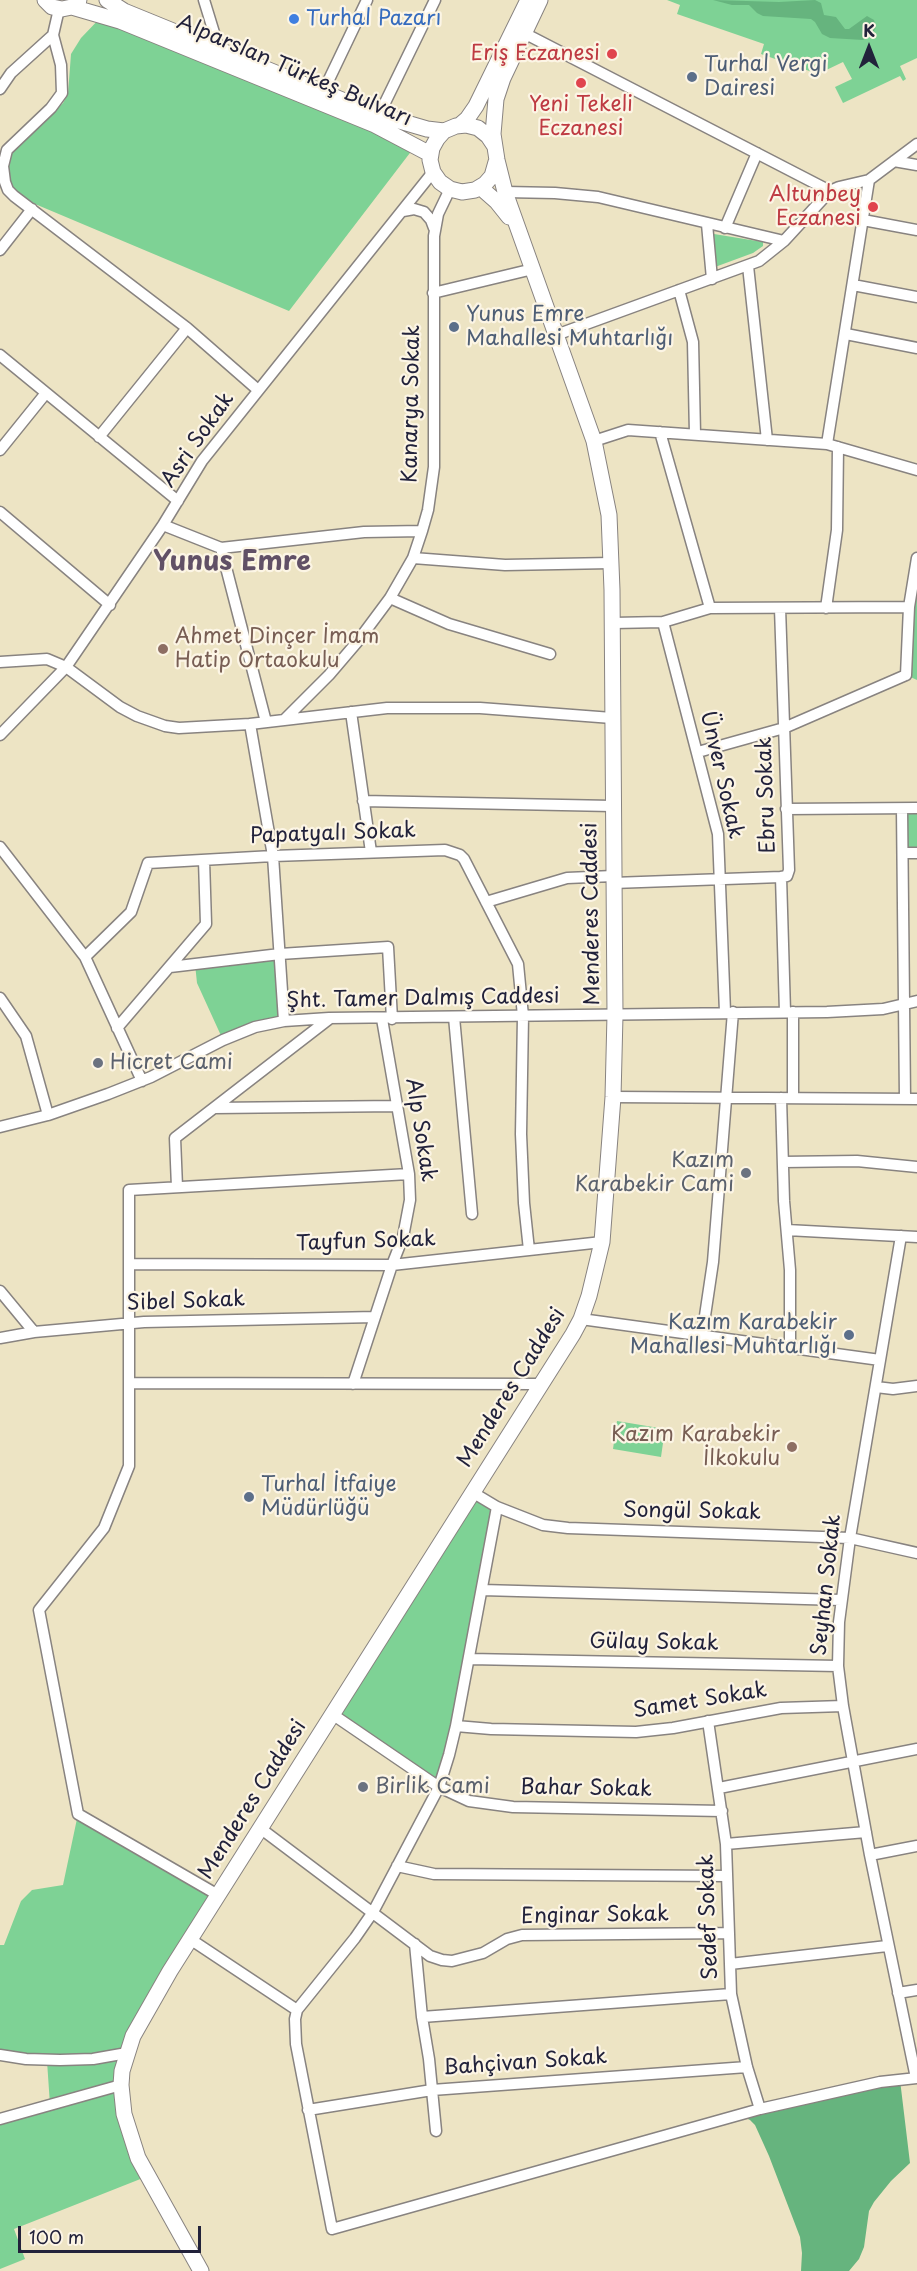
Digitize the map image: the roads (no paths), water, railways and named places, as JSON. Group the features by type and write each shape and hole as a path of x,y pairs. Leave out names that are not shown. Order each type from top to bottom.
{"street":[{"name":"Alparslan Türkeş Bulvarı","path":"45,0 49,5 70,5 120,21 364,120 430,154"},
{"name":"Alparslan Türkeş Bulvarı","path":"107,0 124,10 380,115 427,129 444,131"},
{"path":"204,0 219,49"},
{"path":"323,92 367,0"},
{"path":"380,115 435,0"},
{"name":"Menderes Caddesi","path":"201,2271 138,2157 124,2115 121,2085 127,2053 139,2023 190,1939 581,1319 598,1266 602,1242 613,1097 615,1015 612,806 613,623 609,515 594,441 505,192 496,153 494,117 496,99 528,0"},
{"name":"Menderes Caddesi","path":"460,125 476,106 519,31 540,0"},
{"path":"0,89 11,73 53,34 70,5"},
{"path":"519,31 830,191"},
{"path":"53,34 61,65 62,93 51,108 10,146 4,159 6,186 14,196 188,328 258,390"},
{"path":"0,77 11,73"},
{"path":"460,125 472,126 483,132 496,153 492,176 480,187 469,191 450,189 440,182 433,172 430,154 437,139 444,131 460,125"},
{"path":"556,335 748,266 766,257 830,191 869,180 917,144"},
{"path":"725,228 756,153"},
{"path":"894,161 917,165"},
{"name":"Asri Sokak","path":"0,735 66,667 163,525 202,461 433,172"},
{"path":"827,444 869,180"},
{"name":"Menderes Caddesi","path":"480,187 497,202 519,232"},
{"name":"Kanarya Sokak","path":"285,719 329,675 390,598 413,558 422,531 428,510 434,467 434,231 438,214 450,189"},
{"path":"505,192 598,197 783,242"},
{"path":"0,250 32,209"},
{"path":"403,211 414,209 424,212 431,220 434,231"},
{"path":"863,220 917,230"},
{"path":"707,224 711,279"},
{"path":"748,266 767,440"},
{"path":"433,293 533,269"},
{"path":"853,285 917,297"},
{"path":"679,290 693,342 695,434"},
{"path":"99,437 188,328"},
{"path":"846,334 917,348"},
{"path":"0,355 178,501"},
{"path":"0,450 46,393"},
{"path":"594,441 628,430 827,444 917,470"},
{"path":"660,432 710,608"},
{"path":"826,608 837,530 838,447"},
{"path":"0,512 110,605"},
{"path":"163,525 221,548 364,532 422,531"},
{"path":"221,548 266,722"},
{"path":"413,558 505,565 611,563"},
{"path":"906,675 909,607 917,558"},
{"path":"390,598 449,624 550,654"},
{"path":"613,623 663,622 710,608 909,607"},
{"name":"Ebru Sokak","path":"780,608 789,870 787,876 781,877 793,1098"},
{"name":"Ünver Sokak","path":"663,622 718,834 719,880 729,1012 728,1098 713,1263 702,1336"},
{"path":"0,662 47,659 66,667 120,707 152,722 179,728 250,724 387,708 480,708 612,718"},
{"path":"698,752 783,728 906,675 917,680"},
{"path":"351,712 371,852"},
{"path":"250,724 273,856 284,1022"},
{"path":"363,801 612,806"},
{"path":"786,809 917,808"},
{"path":"613,1097 911,1099 904,1005 902,809"},
{"path":"0,847 85,957 142,1081"},
{"name":"Papatyalı Sokak","path":"85,957 131,912 148,863 371,852 445,850 456,853 464,859 518,964 523,1016 521,1134 529,1250"},
{"path":"903,853 917,853"},
{"path":"117,1028 206,924 204,860"},
{"path":"486,902 567,878 719,880 781,877"},
{"name":"Alp Sokak","path":"280,954 388,947 387,1019 397,1106 409,1174 408,1218 404,1237 392,1265 353,1384"},
{"path":"170,967 280,954"},
{"path":"0,998 26,1036 48,1114"},
{"name":"Şht. Tamer Dalmış Caddesi","path":"0,1127 108,1095 142,1081 223,1040 255,1027 284,1022 329,1018 859,1011 917,1001"},
{"path":"454,1017 472,1214"},
{"path":"177,1187 175,1138 329,1018"},
{"path":"781,1098 790,1270 790,1348"},
{"path":"214,1108 397,1106"},
{"path":"783,1162 857,1161 917,1167"},
{"path":"218,1895 78,1814 39,1610 104,1528 129,1466 129,1190 409,1174"},
{"path":"787,1230 917,1237"},
{"name":"Seyhan Sokak","path":"901,1236 850,1538 841,1600 838,1666 843,1706 887,1946 917,2078"},
{"name":"Tayfun Sokak","path":"130,1264 392,1265 602,1242"},
{"path":"0,1291 34,1332"},
{"name":"Sibel Sokak","path":"0,1338 34,1332 130,1323 375,1317"},
{"path":"581,1319 880,1360"},
{"path":"130,1383 540,1384"},
{"path":"876,1387 893,1389 917,1386"},
{"name":"Songül Sokak","path":"472,1492 497,1507 543,1525 568,1528 850,1538 917,1553"},
{"path":"497,1507 456,1726 439,1787 373,1912 297,2010 296,2044 332,2229 760,2109 880,2082 917,2078"},
{"path":"482,1590 841,1600"},
{"name":"Gülay Sokak","path":"469,1659 838,1666"},
{"name":"Samet Sokak","path":"456,1726 491,1729 636,1732 781,1708 843,1706"},
{"name":"Bahar Sokak","path":"332,1714 439,1787 469,1801 513,1808 722,1811"},
{"name":"Sedef Sokak","path":"708,1721 726,1844 731,1994 747,2067 760,2109"},
{"path":"719,1788 917,1749"},
{"name":"Enginar Sokak","path":"260,1828 430,1956 452,1962 483,1953 507,1939 522,1935 728,1934"},
{"path":"726,1844 866,1832"},
{"path":"870,1855 917,1846"},
{"path":"398,1866 434,1874 727,1876"},
{"path":"190,1939 297,2010"},
{"path":"415,1944 436,2131"},
{"path":"730,1964 887,1946"},
{"path":"898,1993 917,1990"},
{"path":"422,2018 731,1994"},
{"path":"0,2055 47,2061 93,2059 127,2053"},
{"name":"Bahçivan Sokak","path":"308,2110 432,2090 747,2067"},
{"path":"0,2119 121,2085"}],"place":[{"name":"Turhal Pazarı","path":"294,19"},
{"name":"Eriş Eczanesi","path":"612,54"},
{"name":"Turhal Vergi Dairesi","path":"692,77"},
{"name":"Yeni Tekeli Eczanesi","path":"581,83"},
{"name":"Altunbey Eczanesi","path":"873,207"},
{"name":"Yunus Emre Mahallesi Muhtarlığı","path":"454,327"},
{"name":"Ahmet Dinçer İmam Hatip Ortaokulu","path":"163,649"},
{"name":"Hicret Cami","path":"98,1063"},
{"name":"Kazım Karabekir Cami","path":"746,1173"},
{"name":"Kazım Karabekir Mahallesi Muhtarlığı","path":"849,1335"},
{"name":"Kazım Karabekir İlkokulu","path":"792,1447"},
{"name":"Turhal İtfaiye Müdürlüğü","path":"249,1497"},
{"name":"Birlik Cami","path":"363,1787"}],"district":[{"name":"Yunus Emre","path":"232,563"}]}
